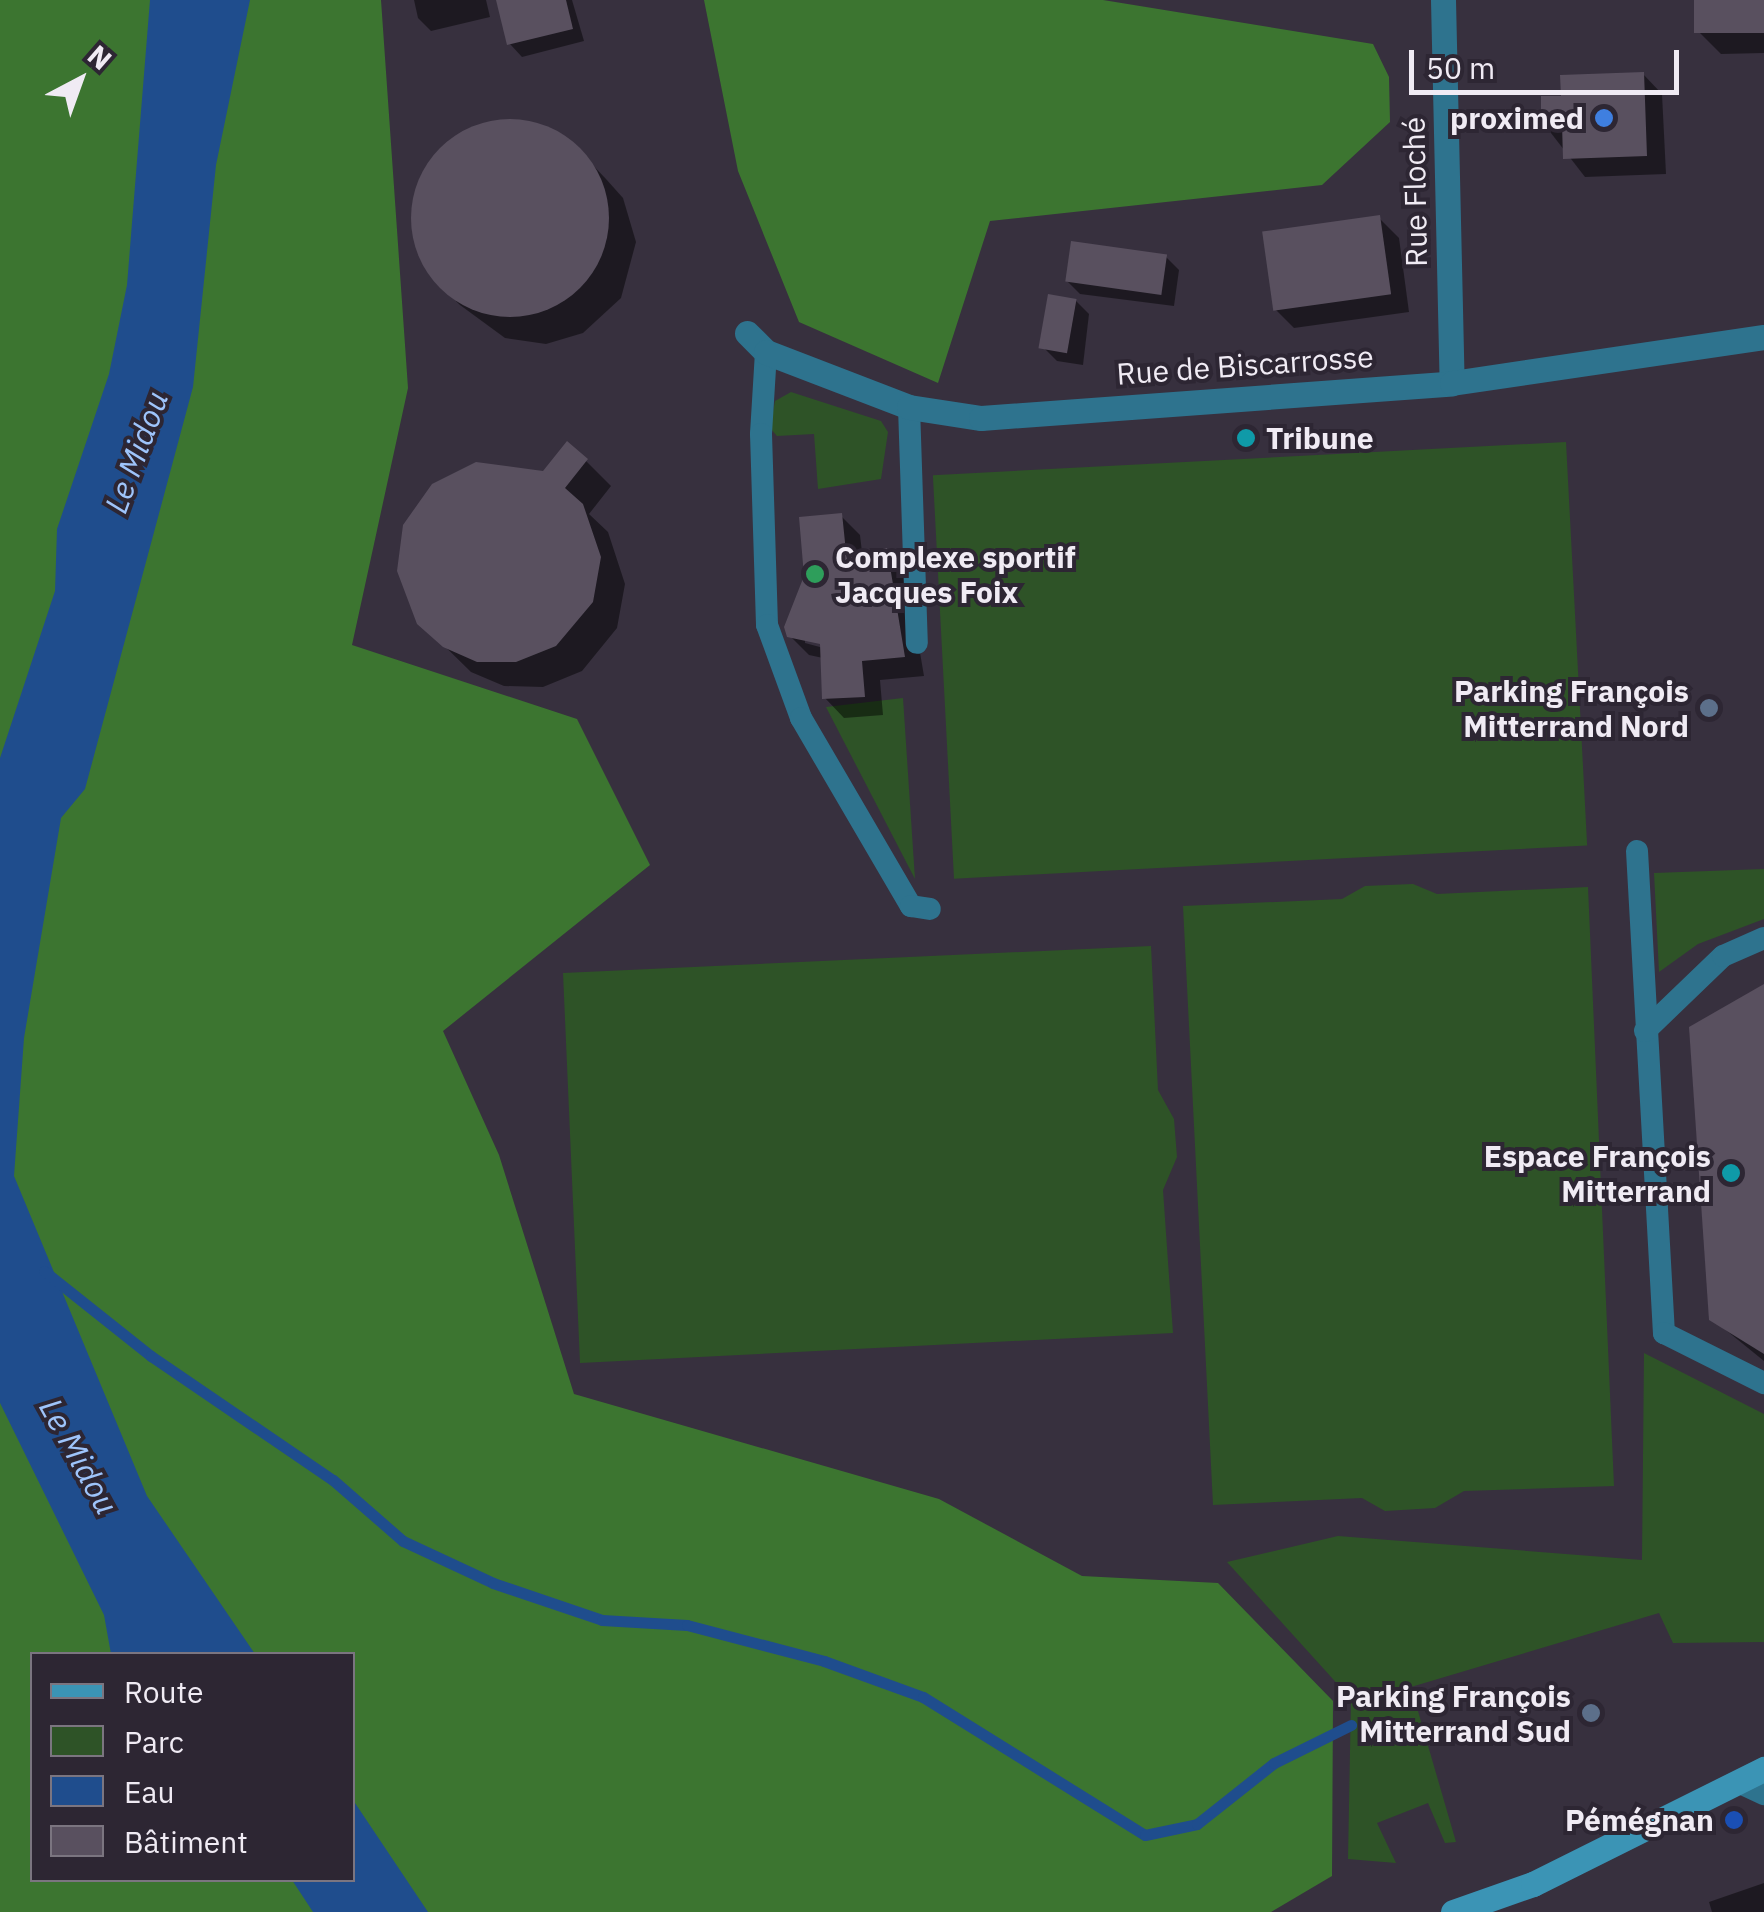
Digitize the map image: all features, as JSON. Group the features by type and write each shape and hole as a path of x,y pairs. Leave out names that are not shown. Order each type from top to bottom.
{"street":[{"name":"Rue Floché","path":"1443,0 1452,382"},
{"name":"Rue de Biscarrosse","path":"747,334 766,352 909,407 981,418 1452,382 1764,337"},
{"path":"1454,1912 1532,1884 1764,1769"}],"lane":[{"path":"766,352 760,434 768,625 801,718 911,906 930,909"},
{"path":"909,407 916,643"},
{"path":"1637,851 1664,1333 1764,1383"},
{"path":"1645,1031 1723,956 1764,938"},
{"path":"1738,1782 1764,1794"}],"green space":[{"path":"0,0 381,0 408,388 352,645 577,719 650,865 443,1031 499,1155 574,1394 939,1499 1082,1576 1218,1583 1333,1701 1332,1876 1271,1912 0,1912"},
{"path":"704,0 1103,0 1373,44 1389,77 1390,122 1322,185 990,221 938,383 799,322 738,171"},
{"path":"791,392 881,421 888,432 881,479 818,489 814,434 777,436 770,428 775,401"},
{"path":"1566,442 1587,845 954,879 933,475"},
{"path":"903,698 915,879 826,707"},
{"path":"1764,869 1764,919 1698,944 1659,972 1654,873"},
{"path":"1413,884 1437,894 1588,887 1614,1486 1464,1491 1435,1508 1385,1511 1362,1498 1213,1505 1183,906 1342,899 1365,886"},
{"path":"1151,946 1158,1090 1174,1119 1177,1157 1163,1190 1173,1333 580,1363 563,973"},
{"path":"1644,1353 1764,1414 1764,1642 1673,1643 1659,1613 1411,1687 1456,1842 1445,1843 1428,1803 1377,1823 1396,1863 1348,1859 1351,1699 1227,1562 1338,1536 1642,1560"}],"water":[{"name":"Le Midou","path":"150,0 250,0 216,165 193,387 85,789 61,818 24,1038 14,1176 147,1496 254,1652 111,1652 104,1615 0,1403 0,758 55,591 57,529 109,374 127,285"},
{"path":"355,1803 428,1912 313,1912 293,1882 355,1882"}],"building":[{"path":"496,0 566,0 573,29 507,45"},
{"path":"1694,0 1764,0 1764,33 1694,33"},
{"path":"1644,72 1647,156 1563,159 1562,124 1541,125 1541,96 1561,96 1560,75"},
{"path":"510,119 548,127 580,148 601,180 609,218 601,256 580,288 548,309 510,317 472,309 440,288 419,256 411,218 419,180 440,148 472,127"},
{"path":"1380,215 1391,294 1273,311 1262,232"},
{"path":"1071,241 1167,254 1161,295 1065,282"},
{"path":"1048,294 1077,299 1067,353 1038,348"},
{"path":"567,441 588,459 565,488 583,504 601,557 593,602 556,646 516,662 477,662 443,647 417,624 397,571 403,525 432,484 476,462 543,471"},
{"path":"842,513 846,552 887,548 905,657 862,661 865,697 822,699 820,644 787,637 784,627 804,576 799,517"},
{"name":"Espace François Mitterrand","path":"1764,984 1764,1354 1709,1320 1689,1027"}],"waterway":[{"path":"44,1271 151,1356 333,1480 403,1541 493,1583 602,1620 687,1625 824,1661 923,1697 1145,1835 1197,1824 1274,1763 1351,1725"}],"place":[{"name":"proximed","path":"1604,118"},
{"name":"Tribune","path":"1246,438"},
{"name":"Complexe sportif Jacques Foix","path":"815,574"},
{"name":"Parking François Mitterrand Nord","path":"1709,708"},
{"name":"Espace François Mitterrand","path":"1731,1173"},
{"name":"Parking François Mitterrand Sud","path":"1591,1713"},
{"name":"Pémégnan","path":"1734,1820"}]}
